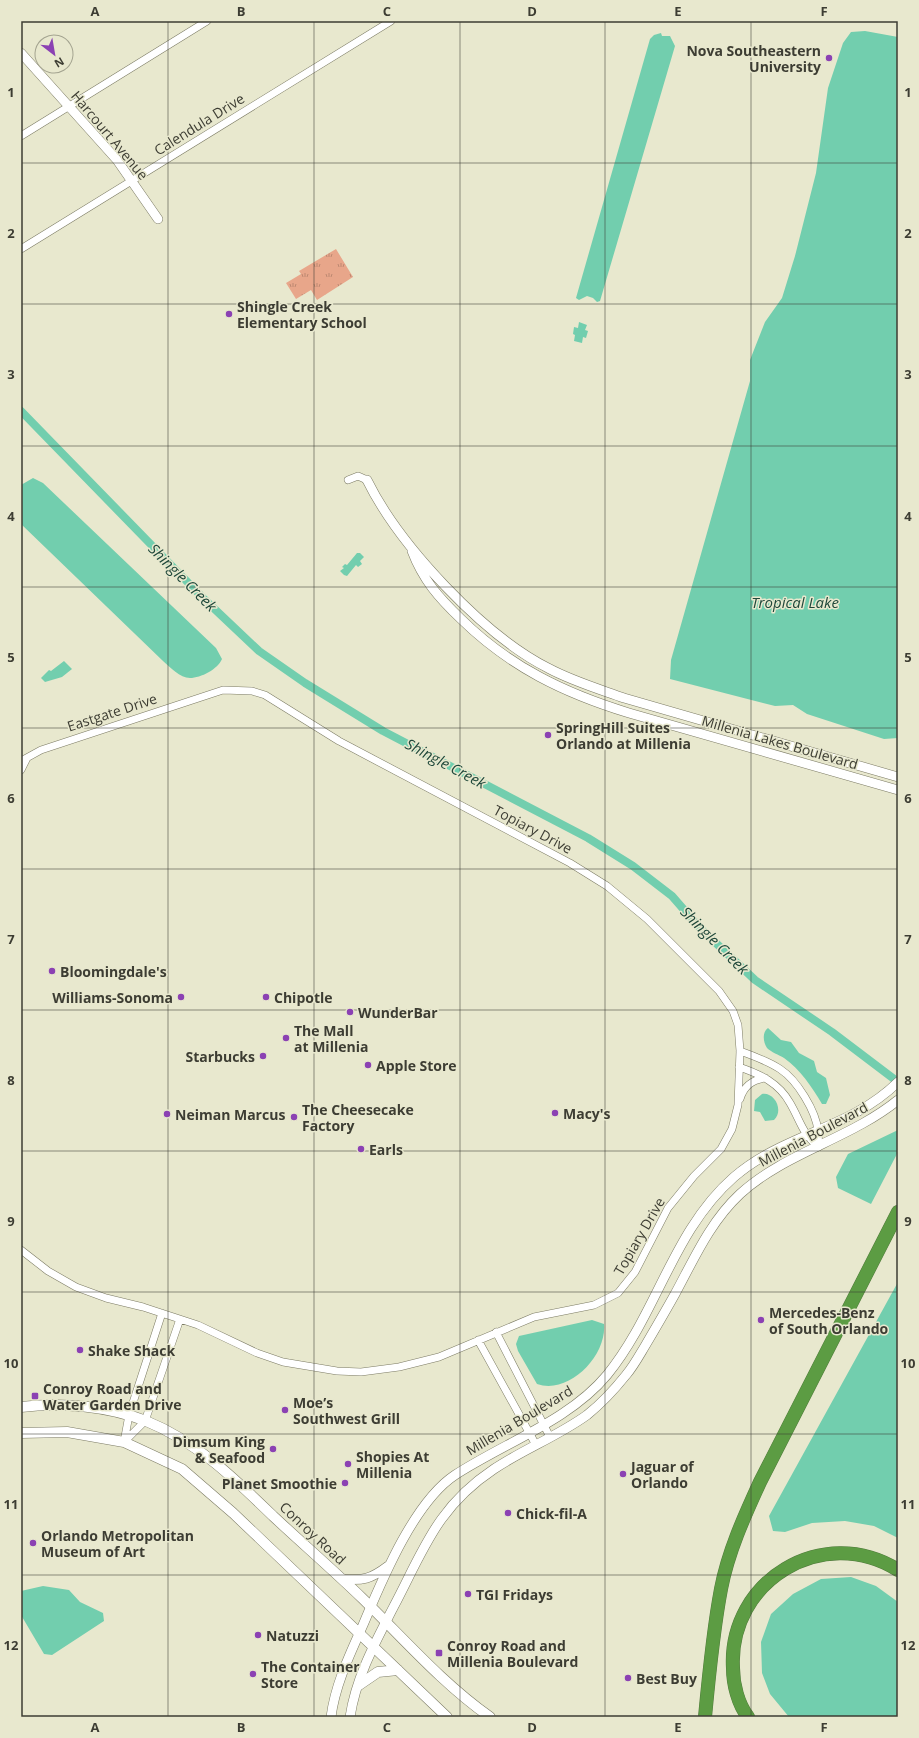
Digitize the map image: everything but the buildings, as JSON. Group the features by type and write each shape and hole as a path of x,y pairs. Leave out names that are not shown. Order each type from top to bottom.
{"highway":[{"path":"705,1717 721,1588 730,1553 760,1482 898,1212"},
{"path":"748,1717 744,1712 733,1680 732,1655 735,1634 744,1611 756,1592 778,1572 806,1559 830,1554 851,1553 875,1559 898,1570"}],"main road":[{"name":"Conroy Road","path":"21,1407 96,1408 129,1415 145,1421 202,1453 226,1472 342,1579 465,1700 490,1717"},
{"path":"21,1433 66,1432 124,1442 182,1469 210,1491 447,1717"},
{"path":"359,1685 378,1672 398,1670"}],"street":[{"path":"21,136 207,21"},
{"name":"Calendula Drive","path":"21,250 391,21"},
{"name":"Harcourt Avenue","path":"21,53 117,160 158,219"},
{"path":"348,480 358,476 367,480"},
{"name":"Millenia Lakes Boulevard","path":"367,480 376,498 410,546 454,594 483,622 524,653 548,668 590,686 624,698 898,777"},
{"name":"Millenia Lakes Boulevard","path":"410,546 419,570 430,586 450,608 481,638 507,658 553,685 600,704 898,790"},
{"name":"Topiary Drive","path":"21,1250 48,1271 76,1287 106,1298 162,1313 198,1325 257,1353 283,1362 337,1371 381,1370 418,1363 439,1357 496,1332 538,1316 603,1302 624,1287 635,1272 668,1208 727,1139 736,1118 738,1105 740,1051 738,1024 733,1011 719,991 647,919 590,875 342,743 265,695 238,689 223,690 207,694"},
{"name":"Eastgate Drive","path":"21,770 24,760 41,750 207,694"},
{"path":"740,1051 771,1063 790,1078 803,1094 818,1131 818,1147"},
{"path":"739,1067 765,1078 784,1094 806,1136 818,1147"},
{"name":"Topiary Drive","path":"738,1105 744,1088 750,1082 765,1078"},
{"name":"Millenia Boulevard","path":"331,1717 342,1676 370,1607 404,1537 425,1505 453,1476 528,1432 543,1425 569,1409 589,1394 622,1356 689,1231 718,1192 740,1172 763,1156 782,1146 858,1113 898,1082"},
{"name":"Millenia Boulevard","path":"350,1717 359,1685 373,1646 426,1541 447,1512 467,1491 494,1469 586,1416 610,1395 630,1371 675,1294 707,1234 728,1206 764,1175 863,1124 898,1100"},
{"path":"124,1442 129,1415 162,1313"},
{"path":"124,1442 145,1421 180,1319"},
{"path":"496,1332 550,1437"},
{"path":"478,1340 536,1446"},
{"path":"342,1579 365,1580 377,1575 391,1563"}],"green space":[{"path":"336,249 353,277 317,300 311,290 296,299 286,283 301,274 299,271"}],"water":[{"name":"Tropical Lake","path":"865,31 898,37 898,738 884,739 807,714 793,705 775,706 670,679 671,660 750,381 750,360 765,322 782,298 795,256 816,173 828,88 843,43 851,32"},
{"path":"661,33 662,36 670,36 675,46 600,301 597,302 593,298 587,296 579,300 576,298 650,39 654,35"},
{"path":"579,322 587,325 585,330 588,331 586,338 583,337 582,343 574,341 575,335 573,334 574,327 578,328"},
{"path":"33,478 43,483 216,648 222,659 217,666 209,672 194,678 186,678 175,672 21,524 21,485"},
{"path":"357,553 360,553 364,557 360,561 362,564 358,567 356,565 347,576 344,575 340,571 344,568 342,567 345,564 347,565"},
{"path":"64,661 72,669 62,677 45,682 41,678 49,670 51,671"},
{"path":"768,1028 781,1040 791,1042 799,1053 814,1061 817,1072 826,1078 830,1095 826,1104 822,1104 810,1085 790,1062 767,1048 764,1037"},
{"path":"762,1094 771,1096 777,1103 778,1112 774,1120 765,1121 760,1112 754,1111 755,1100"},
{"path":"898,1130 898,1152 871,1204 838,1188 836,1177 848,1154"},
{"path":"898,1282 898,1538 874,1526 845,1521 812,1523 785,1532 773,1531 769,1516"},
{"path":"592,1320 604,1324 603,1336 593,1360 584,1370 561,1384 549,1386 537,1384 518,1351 516,1344 519,1336"},
{"path":"851,1577 876,1586 898,1602 898,1717 789,1717 770,1694 762,1673 761,1642 771,1614 793,1594 821,1579"},
{"path":"43,1586 69,1590 80,1602 103,1613 104,1621 52,1655 44,1654 21,1615 21,1591"}],"waterway":[{"name":"Shingle Creek","path":"21,411 204,599 259,651 305,683 383,731 588,838 633,866 672,896 699,927 755,980 832,1032 898,1082"}],"place":[{"name":"Nova Southeastern University","path":"829,58"},
{"name":"Shingle Creek Elementary School","path":"229,314"},
{"name":"SpringHill Suites Orlando at Millenia","path":"548,735"},
{"name":"Bloomingdale's","path":"52,971"},
{"name":"Williams-Sonoma","path":"181,997"},
{"name":"Chipotle","path":"266,997"},
{"name":"WunderBar","path":"350,1012"},
{"name":"The Mall at Millenia","path":"286,1038"},
{"name":"Starbucks","path":"263,1056"},
{"name":"Apple Store","path":"368,1065"},
{"name":"Macy's","path":"555,1113"},
{"name":"Neiman Marcus","path":"167,1114"},
{"name":"The Cheesecake Factory","path":"294,1117"},
{"name":"Earls","path":"361,1149"},
{"name":"Mercedes-Benz of South Orlando","path":"761,1320"},
{"name":"Shake Shack","path":"80,1350"},
{"name":"Conroy Road and Water Garden Drive","path":"35,1396"},
{"name":"Moe’s Southwest Grill","path":"285,1410"},
{"name":"Dimsum King & Seafood","path":"273,1449"},
{"name":"Shopies At Millenia","path":"348,1464"},
{"name":"Jaguar of Orlando","path":"623,1474"},
{"name":"Planet Smoothie","path":"345,1483"},
{"name":"Chick-fil-A","path":"508,1513"},
{"name":"Orlando Metropolitan Museum of Art","path":"33,1543"},
{"name":"TGI Fridays","path":"468,1594"},
{"name":"Natuzzi","path":"258,1635"},
{"name":"Conroy Road and Millenia Boulevard","path":"439,1653"},
{"name":"The Container Store","path":"253,1674"},
{"name":"Best Buy","path":"628,1678"}]}
